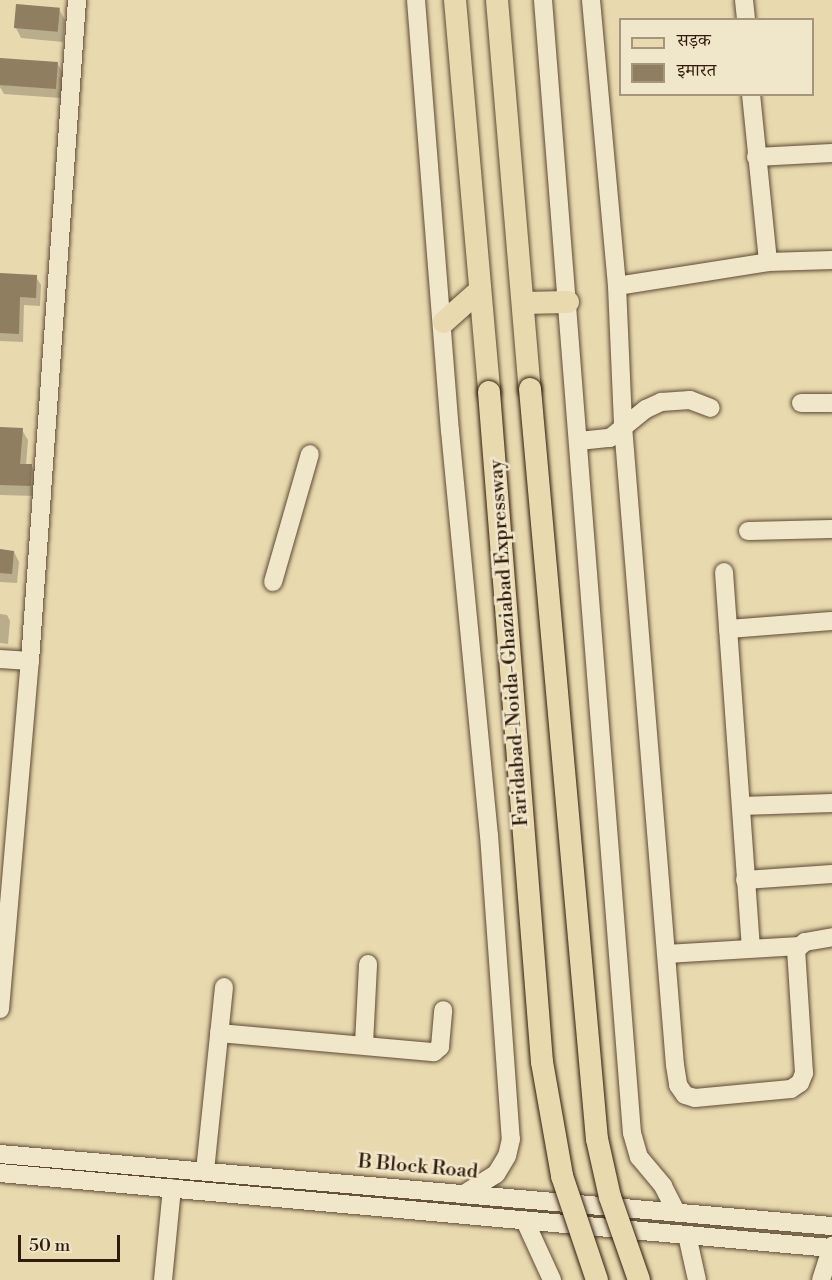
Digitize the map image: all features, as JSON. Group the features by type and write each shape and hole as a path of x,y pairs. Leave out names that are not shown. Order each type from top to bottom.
{"main road":[{"name":"Faridabad-Noida-Ghaziabad Expressway","path":"455,0 489,392 542,1062 562,1176 597,1280"},
{"name":"Faridabad-Noida-Ghaziabad Expressway","path":"497,0 597,1139 610,1197 639,1280"},
{"path":"444,322 480,290"},
{"path":"523,303 568,302"}],"street":[{"path":"0,1009 30,661 76,0"},
{"path":"416,0 444,322 450,430 489,835 511,1139 507,1156 496,1174 464,1194"},
{"path":"543,0 632,1133 639,1157 663,1185 676,1212"},
{"path":"591,0 617,286 623,426 678,1085 685,1095 695,1098 791,1089 800,1083 804,1072 795,958 799,946"},
{"path":"744,0 746,18"},
{"path":"751,96 768,262"},
{"path":"756,157 832,153"},
{"path":"617,286 768,262 832,260"},
{"path":"579,441 610,438 623,426 661,402 690,400 711,408"},
{"path":"801,403 832,403"},
{"path":"273,582 310,454"},
{"path":"748,531 832,530"},
{"path":"724,572 751,947"},
{"path":"728,628 832,621"},
{"path":"0,659 30,661"},
{"path":"741,806 832,803"},
{"path":"745,880 832,874"},
{"path":"667,954 751,947 799,946 832,937"},
{"path":"364,1044 368,964"},
{"path":"205,1172 224,987"},
{"path":"219,1033 437,1051 443,1010"},
{"name":"B Block Road","path":"0,1154 832,1226"},
{"path":"0,1173 832,1247 821,1280"},
{"path":"163,1280 172,1188"},
{"path":"525,1221 552,1280"},
{"path":"687,1235 697,1280"}],"building":[{"path":"16,4 60,8 58,32 14,28"},
{"path":"0,58 58,62 56,89 0,85"},
{"path":"0,273 37,275 36,298 20,297 19,334 0,333"},
{"path":"0,427 23,428 20,464 32,464 31,486 0,485"},
{"path":"0,549 14,551 12,574 0,573"}]}
